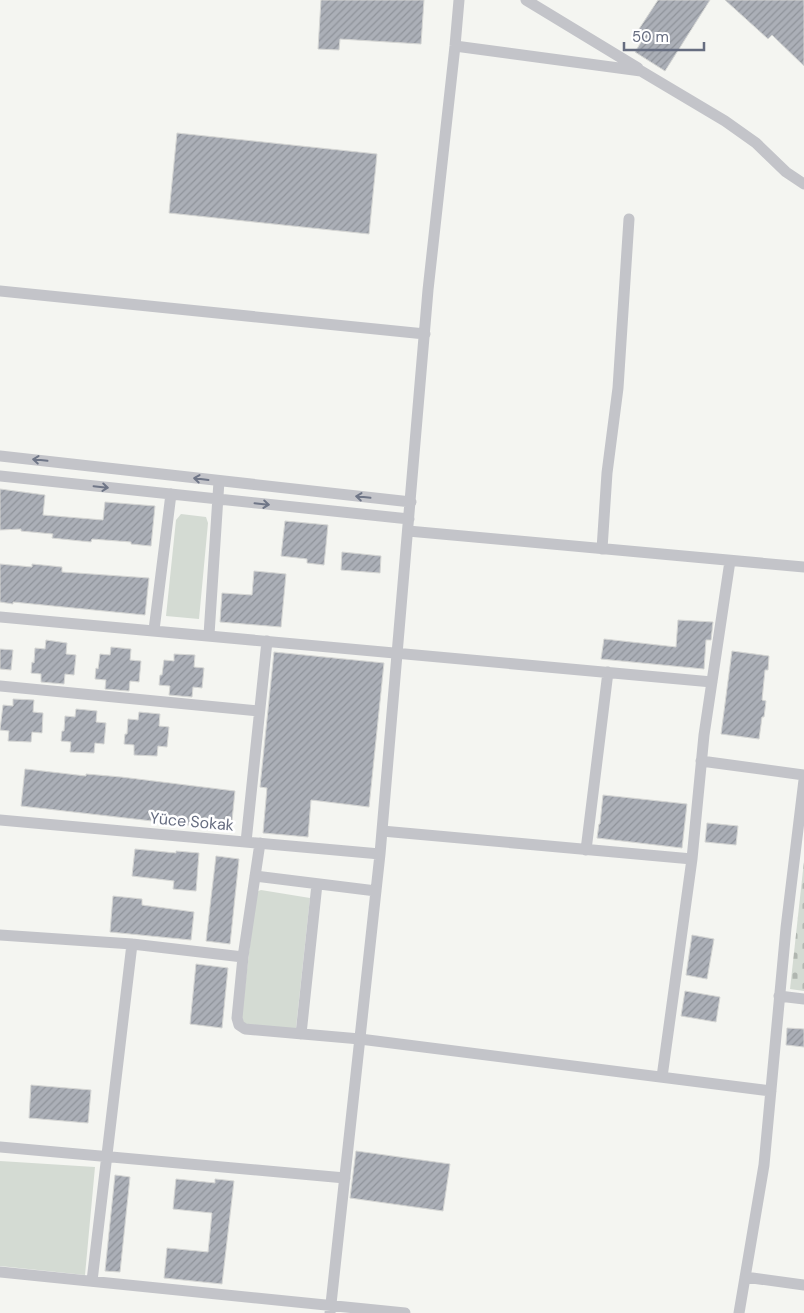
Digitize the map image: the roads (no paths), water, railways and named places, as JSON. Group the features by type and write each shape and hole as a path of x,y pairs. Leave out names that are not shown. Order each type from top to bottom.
{"street":[{"path":"330,1309 380,854 425,334 459,0"},
{"path":"526,0 725,121 756,143 786,172 804,184"},
{"path":"455,46 641,70"},
{"path":"602,549 606,473 618,388 629,220"},
{"path":"0,291 425,334"},
{"path":"0,456 411,502"},
{"path":"0,476 409,519"},
{"path":"209,635 220,481"},
{"path":"154,630 171,494"},
{"path":"408,531 804,567"},
{"path":"662,1077 692,859 701,761 730,561"},
{"path":"0,617 712,682"},
{"path":"246,842 267,641"},
{"path":"586,850 608,672"},
{"path":"0,686 259,711"},
{"path":"701,761 804,775"},
{"path":"739,1313 764,1165 780,996 799,867 804,780"},
{"name":"Yüce Sokak","path":"0,820 380,854"},
{"path":"382,831 692,859"},
{"path":"260,843 236,1018 239,1025 245,1029 360,1039 771,1091"},
{"path":"255,876 376,891"},
{"path":"301,1034 317,884"},
{"path":"0,935 132,944 243,958"},
{"path":"92,1281 132,944"},
{"path":"780,996 804,999"},
{"path":"0,1147 345,1178"},
{"path":"0,1272 330,1309 405,1313"},
{"path":"745,1277 804,1285"}]}
